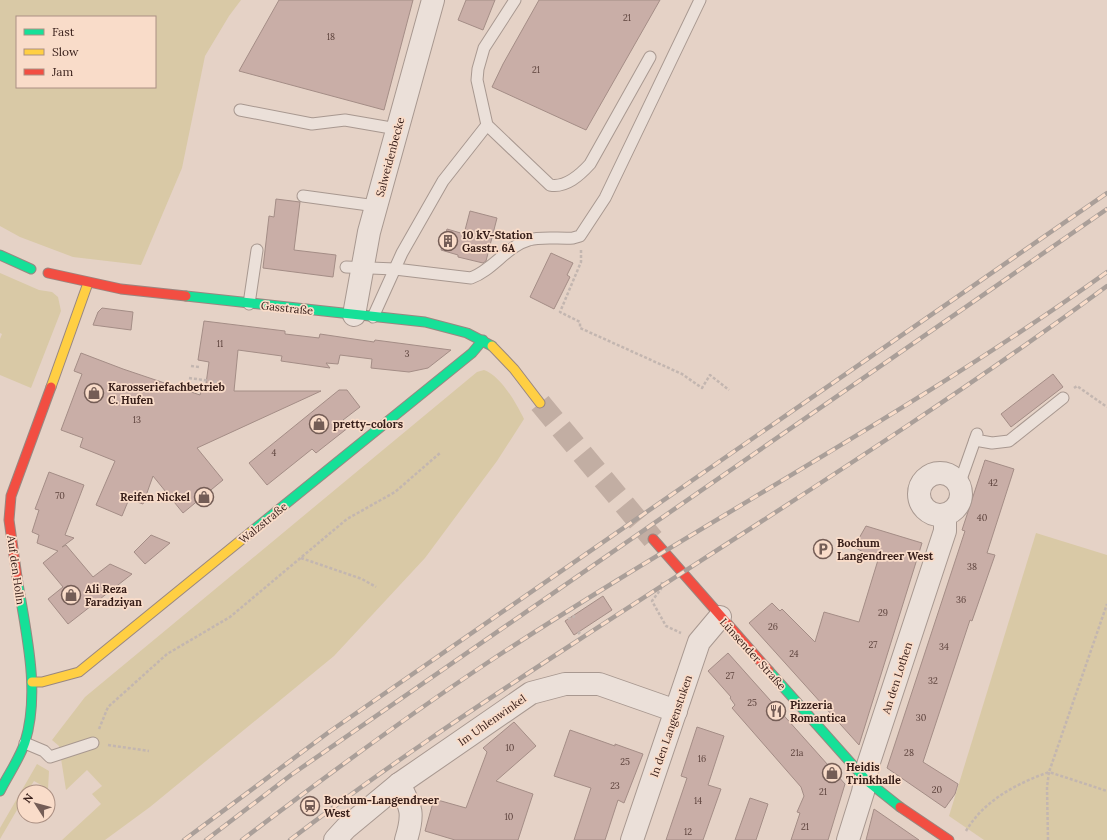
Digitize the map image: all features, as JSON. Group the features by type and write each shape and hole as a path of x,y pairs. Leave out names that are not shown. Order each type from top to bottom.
{"street":[{"name":"Salweidenbecke","path":"364,316 354,268 369,232 433,0"},
{"path":"0,255 31,269"},
{"name":"Gasstraße","path":"48,274 88,283 249,304 364,316 448,327 466,332 483,340"},
{"name":"Auf den Holln","path":"0,790 4,776 25,743 32,713 32,682 9,520 11,496 88,283"},
{"path":"483,340 497,352 540,403"},
{"name":"Walzstraße","path":"32,682 42,682 79,672 472,353 483,340"},
{"path":"944,473 957,480 959,485 962,493 958,507 945,516 930,514 920,502 920,487 929,476 944,473"},
{"name":"An den Lothen","path":"848,840 866,780 868,766 945,531 945,516"},
{"name":"Lünsender Straße","path":"653,539 720,617 866,780 893,803 949,840"},
{"name":"In den Langenstuken","path":"632,840 699,642 720,617"},
{"name":"Im Uhlenwinkel","path":"335,840 346,828 399,784 531,693 547,687 565,684 599,684 676,711"},
{"path":"399,784 410,804 412,822 406,840"}],"lane":[{"path":"514,0 484,48 478,69 477,80 487,125 550,185 561,185 581,174 590,164 650,57"},
{"path":"354,268 395,269 472,278 481,274 516,246 529,240 573,238 580,236 605,198 700,0"},
{"path":"240,110 312,124 345,120 397,130"},
{"path":"364,316 395,269 443,181 487,125"},
{"path":"303,196 376,206"},
{"path":"249,304 257,250"},
{"path":"959,485 976,437 992,442 1009,441 1063,398"},
{"path":"25,743 44,751 50,757 93,743"}],"path":[{"path":"580,236 581,262 560,312 580,322 580,328 682,374 702,388 710,375 728,390"},
{"path":"191,366 199,367"},
{"path":"189,378 218,382"},
{"path":"1063,398 1067,392 1077,386 1107,406"},
{"path":"149,751 93,743 108,707 167,654 230,617 347,519 394,492 440,453"},
{"path":"301,558 362,579 376,588"},
{"path":"662,577 661,589 652,601 658,615 666,626 699,642"},
{"path":"1048,840 1047,787 1049,772 1107,604"},
{"path":"568,619 575,616"},
{"path":"965,834 972,821 1000,795 1024,781 1049,772 1107,791"}],"shaded area":[{"path":"0,0 241,0 229,16 205,56 182,168 141,265 73,257 20,237 0,226"},
{"path":"0,273 39,290 52,292 58,297 61,311 31,388 0,375 0,339 2,334 0,333"},
{"path":"484,370 490,373 502,384 524,419 497,461 425,558 334,656 150,807 105,840 62,840 101,804 92,794 102,786 87,770 66,790 59,746 52,740 85,697 477,372"},
{"path":"1036,533 1107,555 1107,840 984,840 949,816"},
{"path":"37,764 49,771 48,784 39,784 34,781 32,784 25,784"},
{"path":"16,800 16,812 0,839 0,828"}],"building":[{"path":"279,0 413,0 384,110 239,71"},
{"path":"466,0 495,0 483,30 458,20"},
{"path":"539,0 660,0 586,130 492,87 503,64"},
{"path":"276,199 300,202 294,250 336,255 333,277 263,268 269,216 274,217"},
{"path":"470,211 497,218 486,261 483,263 458,257 458,255 441,250 447,229 464,234"},
{"path":"551,253 573,263 567,275 570,277 554,309 530,297"},
{"path":"102,308 133,312 131,330 93,325 98,312"},
{"path":"204,321 285,331 285,334 319,338 320,334 374,342 375,340 451,350 428,368 409,372 371,368 372,359 340,355 338,364 326,363 330,368 281,361 282,356 238,350 234,391 321,391 197,448 223,480 183,513 153,476 143,504 129,499 122,516 96,505 115,461 80,447 83,438 61,430 82,374 74,371 81,353 200,395 201,391 205,391 209,362 198,360"},
{"path":"1053,374 1063,387 1011,427 1001,414"},
{"path":"339,390 347,390 360,407 343,420 349,427 316,453 312,449 267,485 249,463"},
{"path":"985,460 1014,469 987,553 995,555 972,621 970,620 923,762 958,784 955,794 945,808 887,768 965,531 962,530"},
{"path":"49,472 84,485 65,535 74,538 62,547 66,545 93,577 110,564 132,574 68,624 48,599 63,587 43,563 58,551 37,543 39,535 32,532 39,510 35,509"},
{"path":"866,526 922,543 859,745 749,623 772,603 780,611 782,609 815,642 824,612 859,622 878,560 854,547"},
{"path":"151,535 170,543 145,564 134,552"},
{"path":"603,596 612,610 574,635 565,621"},
{"path":"728,653 845,784 828,840 791,840 800,813 797,812 804,796 801,787 732,708 735,705 730,698 731,697 708,671"},
{"path":"514,722 536,746 496,781 533,794 518,840 455,840 425,831 434,799 466,808 487,752 483,748"},
{"path":"697,727 724,736 708,785 721,789 703,840 666,840 687,778 681,776"},
{"path":"570,730 643,754 624,803 618,800 605,840 574,840 591,788 554,776"},
{"path":"750,798 768,804 756,840 735,840"},
{"path":"874,809 919,840 866,840"}],"tunnel":[{"path":"540,403 653,539"}],"railway":[{"path":"184,840 329,732 1107,193"},
{"path":"206,840 291,775 1107,209"},
{"path":"242,840 302,794 487,663 564,613 955,374 1032,324 1107,272"},
{"path":"290,840 324,814 464,715 909,425 976,380 1107,286"}],"traffic: fast":[{"path":"0,255 31,269"},
{"path":"186,296 425,322 467,333 492,346"},
{"path":"251,532 472,353 483,340"},
{"path":"0,791 23,748 30,722 32,702 30,660 17,577"},
{"path":"769,671 866,780 900,807"}],"traffic: slow":[{"path":"51,387 88,283"},
{"path":"492,346 514,369 540,403"},
{"path":"32,682 42,682 79,672 251,532"}],"traffic: jam":[{"path":"48,273 121,289 186,296"},
{"path":"17,577 9,520 11,496 51,387"},
{"path":"653,539 769,671"},
{"path":"900,807 949,840"}],"place":[{"name":"10 kV-Station Gasstr. 6A","path":"448,241"},
{"name":"Karosseriefachbetrieb C. Hufen","path":"94,393"},
{"name":"pretty-colors","path":"319,424"},
{"name":"Reifen Nickel","path":"204,497"},
{"name":"Bochum Langendreer West","path":"823,549"},
{"name":"Ali Reza Faradziyan","path":"71,595"},
{"name":"Pizzeria Romantica","path":"776,711"},
{"name":"Heidis Trinkhalle","path":"832,773"},
{"name":"Bochum-Langendreer West","path":"310,806"}]}
